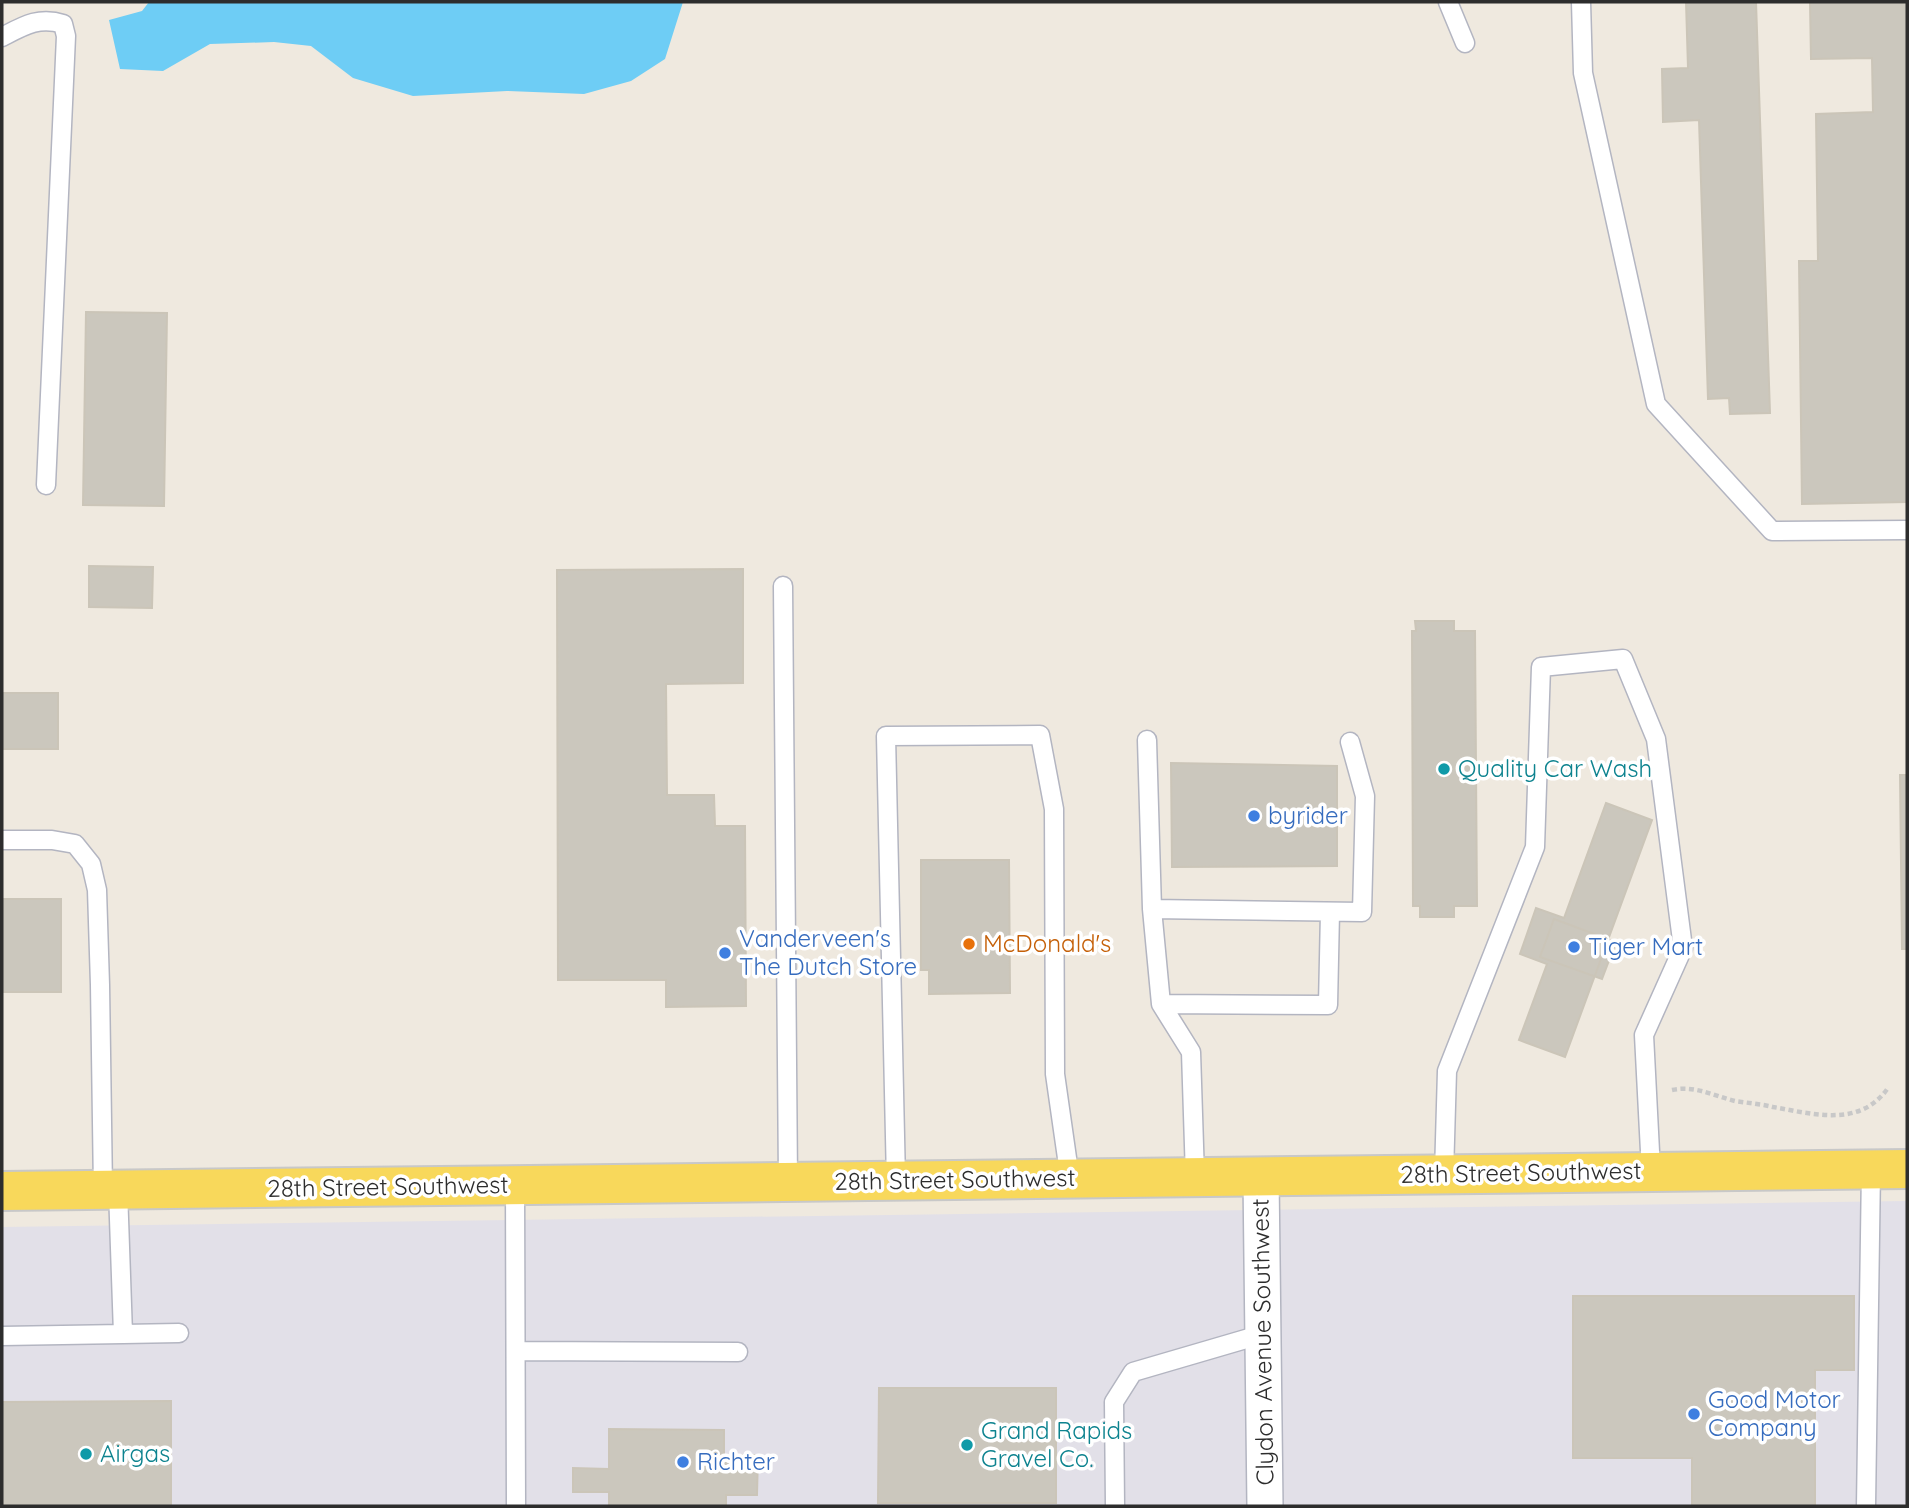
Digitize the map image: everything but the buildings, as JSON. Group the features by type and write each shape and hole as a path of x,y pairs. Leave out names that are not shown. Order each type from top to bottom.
{"main road":[{"name":"28th Street Southwest","path":"2,1191 1889,1169"}],"street":[{"name":"Clydon Avenue Southwest","path":"1261,1177 1265,1506"}],"lane":[{"path":"1448,2 1465,43"},
{"path":"1581,2 1583,73 1656,404 1772,531 1907,530"},
{"path":"2,37 34,21 49,19 63,24 66,36 46,485"},
{"path":"783,586 788,1182"},
{"path":"1444,1174 1447,1071 1535,847 1541,667 1623,659 1656,739 1683,948 1644,1035 1651,1171"},
{"path":"896,1181 886,736 1040,735 1054,808 1055,1074 1070,1179"},
{"path":"1147,740 1152,909 1161,1004 1191,1052 1195,1177"},
{"path":"1152,909 1362,912 1365,796 1350,742"},
{"path":"2,840 52,840 75,845 91,863 97,890 110,1190 123,1334"},
{"path":"1161,1004 1328,1005 1330,912"},
{"path":"1866,1506 1889,1169"},
{"path":"515,1185 516,1506"},
{"path":"2,1336 179,1333"},
{"path":"1115,1506 1114,1402 1133,1372 1263,1334"},
{"path":"516,1351 738,1352"}],"path":[{"path":"1647,1095 1679,1088 1701,1090 1734,1101 1839,1116 1879,1101 1888,1088"}],"shaded area":[{"path":"1907,1201 1907,1506 2,1506 2,1227"}],"water":[{"path":"149,2 683,2 665,59 631,81 584,94 507,91 413,96 353,78 311,46 274,42 210,44 163,71 120,69 109,20 142,11"}],"place":[{"name":"Quality Car Wash","path":"1444,769"},
{"name":"byrider","path":"1254,816"},
{"name":"McDonald's","path":"969,944"},
{"name":"Tiger Mart","path":"1574,947"},
{"name":"Vanderveen's The Dutch Store","path":"725,953"},
{"name":"Good Motor Company","path":"1694,1414"},
{"name":"Grand Rapids Gravel Co.","path":"967,1445"},
{"name":"Airgas","path":"86,1454"},
{"name":"Richter","path":"683,1462"}]}
